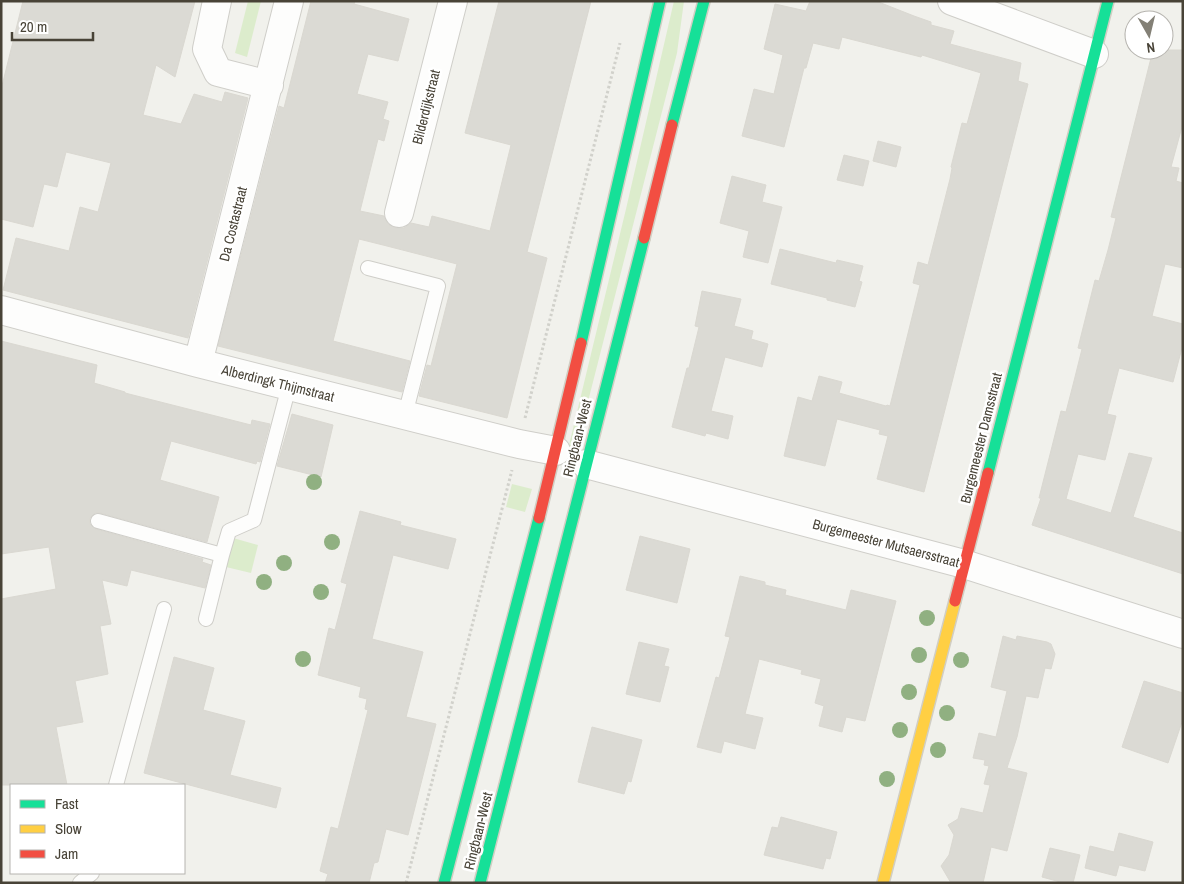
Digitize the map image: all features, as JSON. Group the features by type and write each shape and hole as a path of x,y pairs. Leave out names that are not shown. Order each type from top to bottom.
{"main road":[{"name":"Ringbaan-West","path":"444,883 556,452 660,1"},
{"name":"Ringbaan-West","path":"480,883 704,1"},
{"name":"Burgemeester Damsstraat","path":"883,883 1108,1"}],"street":[{"path":"217,1 207,49 218,72 269,85"},
{"name":"Da Costastraat","path":"198,363 289,1"},
{"name":"Bilderdijkstraat","path":"398,213 453,1"},
{"path":"952,1 1094,54"},
{"name":"Alberdingk Thijmstraat","path":"1,310 198,363 556,452"},
{"name":"Burgemeester Mutsaersstraat","path":"586,464 964,564 1183,634"}],"lane":[{"path":"368,268 438,286 405,415"},
{"path":"206,619 229,531 254,520 288,386"},
{"path":"98,521 222,555"},
{"path":"116,784 164,609"},
{"path":"80,883 91,874"}],"green space":[{"path":"248,1 261,1 247,57 235,53"},
{"path":"674,1 684,1 677,53 570,472 563,470"},
{"path":"512,484 532,489 525,512 506,507"},
{"path":"233,538 258,545 251,573 226,567"}],"building":[{"path":"23,1 195,1 175,77 156,65 143,115 181,124 194,94 222,102 225,92 248,98 188,338 3,290 16,238 69,251 80,207 98,212 111,163 66,152 57,187 44,184 33,227 1,219 1,90"},
{"path":"311,1 355,1 354,4 409,19 398,61 368,54 357,94 388,102 383,119 389,121 384,141 378,139 360,211 384,216 388,224 396,228 404,228 411,223 429,227 432,216 490,231 511,145 465,133 499,1 591,1 527,252 547,258 507,418 419,396 427,365 431,366 457,264 359,239 333,341 410,361 402,392 218,346 279,106 284,108"},
{"path":"810,1 876,1 931,22 931,25 954,31 950,44 1021,63 1018,81 1028,84 924,492 877,479 888,436 879,434 880,430 837,419 825,466 784,456 798,397 812,401 819,376 842,382 839,393 890,406 920,285 913,283 918,262 928,265 962,123 967,124 981,73 922,55 921,57 842,37 839,49 813,43 806,68 804,68 784,147 742,136 754,89 774,94 783,55 764,49 775,4 806,11"},
{"path":"1174,50 1183,50 1183,123 1171,167 1179,168 1176,181 1183,183 1183,268 1165,264 1152,316 1183,324 1183,344 1173,382 1119,368 1107,414 1116,416 1105,460 1078,454 1066,499 1111,513 1129,453 1152,458 1133,517 1183,533 1183,574 1032,525 1041,498 1039,498 1061,411 1066,412 1074,381 1082,349 1078,348 1095,280 1099,281 1108,250 1116,218 1111,217 1150,60 1174,60"},
{"path":"878,141 901,147 896,167 873,161"},
{"path":"844,155 869,161 863,186 837,180"},
{"path":"732,176 766,185 762,202 782,207 768,263 743,257 749,231 720,223"},
{"path":"780,249 836,263 837,260 863,266 859,281 862,282 855,307 771,284"},
{"path":"702,291 741,299 734,326 753,331 751,339 768,344 762,367 725,357 711,411 733,416 728,439 706,433 705,436 672,427 699,327 695,326"},
{"path":"1,341 97,365 94,383 125,393 251,425 252,420 270,424 260,462 257,461 256,464 171,441 160,480 219,497 207,542 100,513 95,513 90,518 90,524 96,529 203,559 202,562 211,565 205,588 131,570 127,586 102,580 111,624 100,626 108,674 75,681 83,722 56,727 67,784 1,785 1,599 56,589 49,547 1,554"},
{"path":"292,414 333,425 321,477 277,466"},
{"path":"360,511 401,522 400,525 456,539 448,569 393,555 372,639 423,652 406,717 436,724 408,835 386,829 378,862 374,863 369,883 325,883 328,874 320,871 331,827 338,829 368,710 365,709 367,699 359,697 361,687 318,675 329,628 335,630 347,584 341,582"},
{"path":"640,536 690,549 677,603 626,590"},
{"path":"740,576 765,582 765,585 786,590 785,595 846,610 851,590 896,601 865,721 846,717 842,732 819,726 824,706 815,703 821,679 801,674 802,670 759,659 745,714 763,718 755,749 724,741 721,753 697,747 716,677 719,678 730,637 725,636"},
{"path":"1003,636 1016,640 1017,636 1047,642 1051,644 1055,654 1051,669 1045,668 1038,698 1026,696 1017,737 1007,768 1027,773 1007,851 991,847 983,883 951,883 941,866 949,855 954,835 948,825 958,819 961,808 983,813 990,785 984,784 989,766 984,765 985,760 973,758 979,733 996,737 1007,691 991,687"},
{"path":"639,642 669,649 664,666 669,667 660,702 626,694"},
{"path":"174,657 214,668 203,710 245,721 230,775 281,788 276,808 144,773"},
{"path":"1144,681 1183,693 1183,719 1168,763 1122,747"},
{"path":"592,727 642,740 631,782 628,781 624,794 578,782"},
{"path":"781,817 837,832 830,859 826,858 823,869 764,855 772,827 778,828"},
{"path":"1119,833 1153,842 1145,871 1119,865 1116,876 1085,868 1090,846 1114,852"},
{"path":"1050,848 1080,855 1073,883 1064,883 1042,877"}],"traffic: fast":[{"path":"581,343 660,1"},
{"path":"672,125 704,1"},
{"path":"988,473 1108,1"},
{"path":"480,883 644,238"},
{"path":"444,883 539,518"}],"traffic: slow":[{"path":"883,883 955,601"}],"traffic: jam":[{"path":"644,238 672,125"},
{"path":"539,518 581,343"},
{"path":"955,601 988,473"}]}
